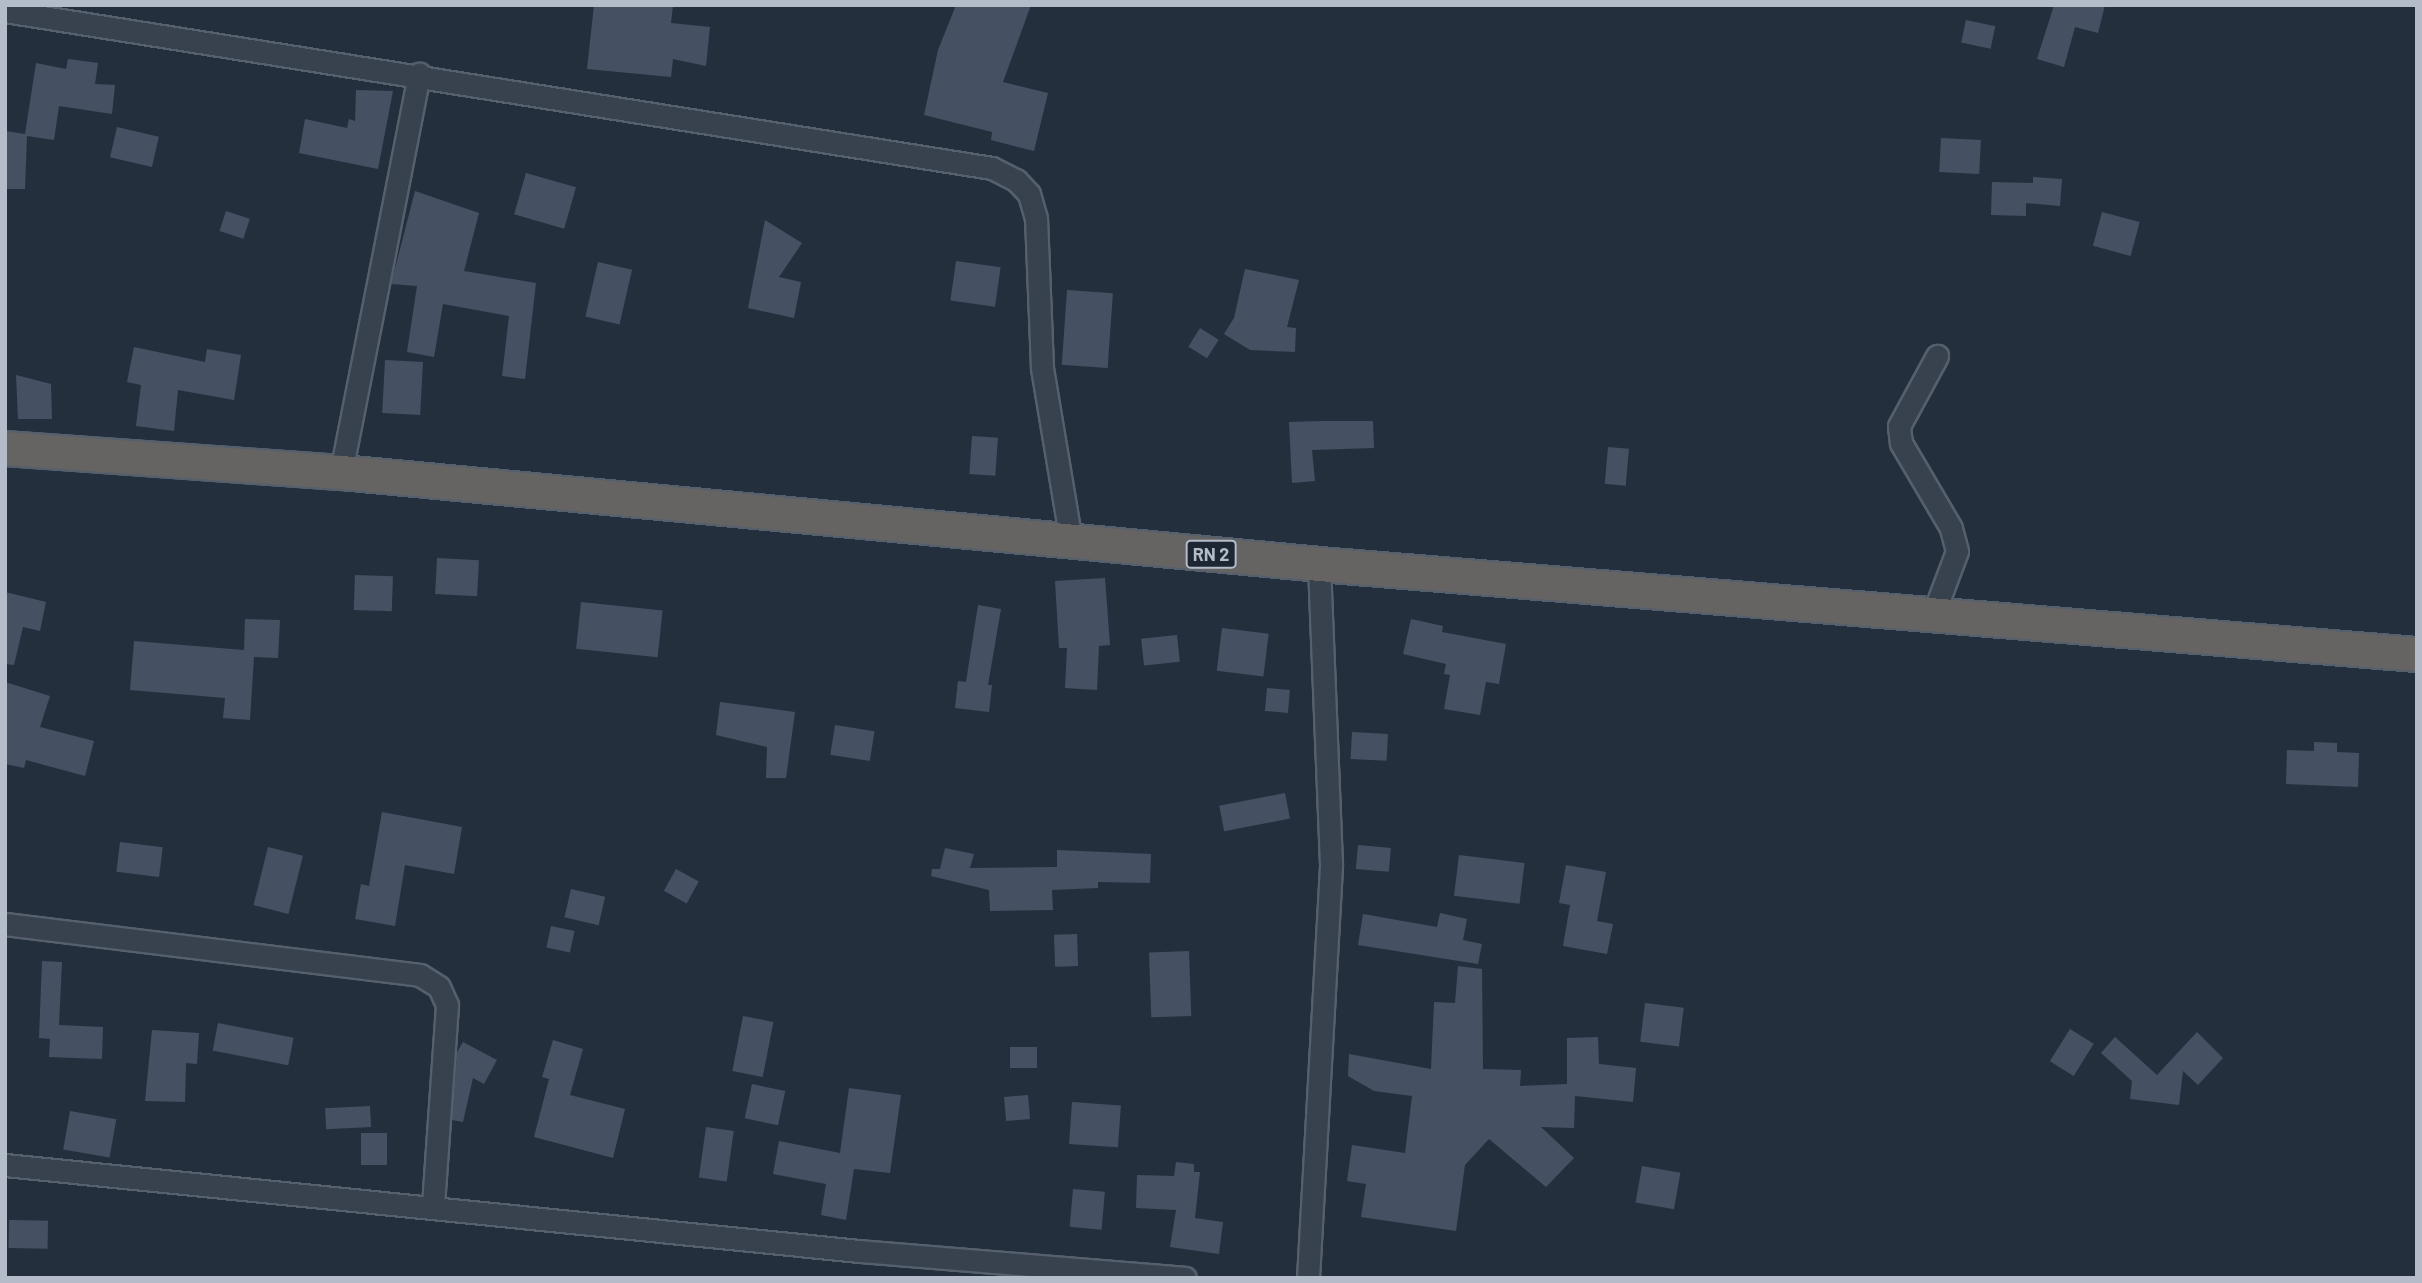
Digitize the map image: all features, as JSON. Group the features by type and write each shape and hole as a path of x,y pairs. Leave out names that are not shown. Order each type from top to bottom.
{"highway":[{"name":"RN 2","path":"5,448 341,472 1319,564 2417,654"}],"street":[{"path":"5,11 419,74 992,168 1016,180 1029,194 1037,219 1042,368 1070,541"},
{"path":"341,472 419,74"},
{"path":"1933,615 1957,551 1951,528 1901,443 1899,426 1937,356"},
{"path":"1308,1278 1331,864 1319,564"},
{"path":"5,924 420,975 439,987 447,1005 433,1206"},
{"path":"5,1165 859,1251 1185,1278"}],"building":[{"path":"594,5 673,5 671,23 710,27 706,66 673,59 671,77 587,69"},
{"path":"956,5 1031,5 1003,82 1048,93 1034,151 991,140 992,132 924,115 938,50"},
{"path":"2054,5 2105,5 2098,33 2075,27 2064,67 2037,59"},
{"path":"1966,20 1995,26 1991,49 1961,42"},
{"path":"68,59 98,63 95,84 115,85 112,114 59,106 54,140 27,136 25,189 5,189 5,131 25,134 36,63 66,69"},
{"path":"356,90 393,91 378,169 299,153 305,119 347,128 349,119 355,121"},
{"path":"117,127 159,137 152,167 110,157"},
{"path":"1941,138 1981,140 1979,174 1939,172"},
{"path":"526,173 576,187 564,229 514,214"},
{"path":"2033,177 2062,179 2060,206 2026,203 2026,216 1991,215 1992,182 2033,183"},
{"path":"415,191 479,213 464,271 536,283 525,379 502,376 509,316 443,304 434,357 407,352 417,286 391,284"},
{"path":"226,211 250,219 243,239 220,231"},
{"path":"2102,212 2140,222 2131,256 2093,246"},
{"path":"765,220 802,243 779,277 801,282 794,318 748,308"},
{"path":"956,261 1001,267 995,307 950,301"},
{"path":"598,262 632,270 620,324 585,317"},
{"path":"1245,269 1299,280 1287,327 1296,328 1295,352 1250,350 1224,334 1234,318"},
{"path":"1067,290 1113,293 1108,368 1062,365"},
{"path":"1200,328 1219,340 1207,358 1188,347"},
{"path":"134,347 205,362 207,349 241,355 234,400 178,390 174,431 136,426 141,385 127,382"},
{"path":"385,360 423,362 420,415 382,413"},
{"path":"16,375 51,384 52,419 18,419"},
{"path":"1373,421 1374,448 1312,450 1315,481 1292,483 1289,422"},
{"path":"972,436 998,438 995,476 969,474"},
{"path":"1608,447 1629,449 1626,486 1605,484"},
{"path":"437,558 479,560 477,596 435,594"},
{"path":"355,575 393,576 392,611 354,610"},
{"path":"1105,578 1110,645 1099,646 1097,690 1065,688 1067,648 1059,648 1055,581"},
{"path":"5,592 46,602 40,631 23,627 14,665 5,664"},
{"path":"581,602 663,611 658,657 576,649"},
{"path":"978,605 1001,609 988,685 992,685 989,712 955,708 958,681 966,682"},
{"path":"245,619 280,620 278,658 254,657 250,720 223,718 225,698 130,690 134,641 244,650"},
{"path":"1411,619 1443,626 1442,632 1506,644 1499,684 1486,682 1480,715 1444,709 1450,675 1444,674 1446,664 1403,654"},
{"path":"1222,628 1269,634 1263,676 1217,671"},
{"path":"1177,635 1180,662 1144,666 1141,639"},
{"path":"5,682 50,696 40,727 94,741 85,776 26,760 24,768 5,764"},
{"path":"1267,688 1290,690 1288,713 1265,711"},
{"path":"720,702 795,712 786,778 766,778 767,747 716,735"},
{"path":"835,725 875,731 870,761 830,755"},
{"path":"1352,732 1388,734 1387,761 1351,759"},
{"path":"2314,742 2337,743 2337,752 2359,753 2358,787 2286,784 2287,750 2314,751"},
{"path":"1285,793 1290,819 1224,831 1219,806"},
{"path":"382,812 462,827 454,874 405,865 395,926 355,919 361,884 369,886"},
{"path":"120,842 163,847 159,877 116,872"},
{"path":"1358,845 1391,848 1389,872 1356,869"},
{"path":"268,847 303,856 288,914 253,905"},
{"path":"945,848 974,854 970,868 1057,867 1057,850 1151,854 1150,883 1098,882 1098,888 1052,890 1053,910 990,911 989,890 931,876 932,869 940,869"},
{"path":"1459,855 1525,863 1520,904 1454,896"},
{"path":"1566,865 1606,872 1597,921 1613,924 1607,954 1563,946 1570,905 1559,903"},
{"path":"676,869 699,882 687,903 664,891"},
{"path":"571,889 605,897 599,925 564,917"},
{"path":"1440,913 1467,919 1463,940 1482,944 1478,964 1358,945 1363,914 1437,927"},
{"path":"551,926 574,931 570,953 546,948"},
{"path":"1077,934 1078,966 1055,967 1054,935"},
{"path":"1189,951 1191,1016 1151,1017 1149,952"},
{"path":"42,961 62,962 59,1025 103,1027 102,1059 49,1057 50,1039 39,1038"},
{"path":"1458,966 1482,969 1483,1069 1521,1070 1520,1086 1567,1084 1567,1038 1598,1037 1599,1064 1636,1068 1633,1102 1575,1096 1574,1128 1541,1127 1574,1158 1546,1187 1489,1139 1465,1165 1456,1231 1361,1217 1366,1184 1347,1181 1352,1145 1405,1153 1412,1096 1374,1091 1348,1076 1349,1054 1431,1069 1434,1002 1455,1003"},
{"path":"1645,1003 1684,1008 1679,1046 1640,1042"},
{"path":"743,1016 773,1022 763,1077 732,1071"},
{"path":"218,1023 294,1038 288,1065 213,1050"},
{"path":"2070,1029 2094,1044 2074,1076 2050,1061"},
{"path":"152,1030 199,1033 197,1064 186,1063 185,1102 145,1101"},
{"path":"2197,1032 2223,1058 2198,1085 2183,1071 2179,1105 2130,1099 2132,1081 2101,1053 2115,1037 2157,1075"},
{"path":"553,1040 583,1049 570,1095 625,1109 613,1158 534,1137 549,1079 542,1077"},
{"path":"463,1042 497,1060 484,1084 473,1078 463,1122 452,1120 457,1052"},
{"path":"1010,1047 1037,1047 1037,1068 1010,1068"},
{"path":"752,1084 785,1091 778,1125 745,1118"},
{"path":"849,1088 901,1095 890,1173 854,1169 846,1220 821,1215 826,1184 773,1174 779,1141 840,1153"},
{"path":"1028,1095 1030,1119 1006,1121 1004,1097"},
{"path":"1072,1102 1121,1105 1118,1147 1069,1144"},
{"path":"370,1106 371,1127 326,1129 325,1108"},
{"path":"70,1111 116,1119 110,1158 63,1149"},
{"path":"706,1127 734,1131 727,1181 699,1178"},
{"path":"361,1133 387,1133 387,1165 361,1165"},
{"path":"1176,1162 1194,1164 1194,1172 1200,1172 1195,1218 1223,1222 1219,1254 1170,1247 1176,1210 1136,1208 1137,1175 1174,1176"},
{"path":"1642,1166 1680,1173 1674,1209 1636,1202"},
{"path":"1073,1189 1105,1192 1102,1230 1070,1227"},
{"path":"9,1220 48,1221 48,1249 9,1248"}]}
